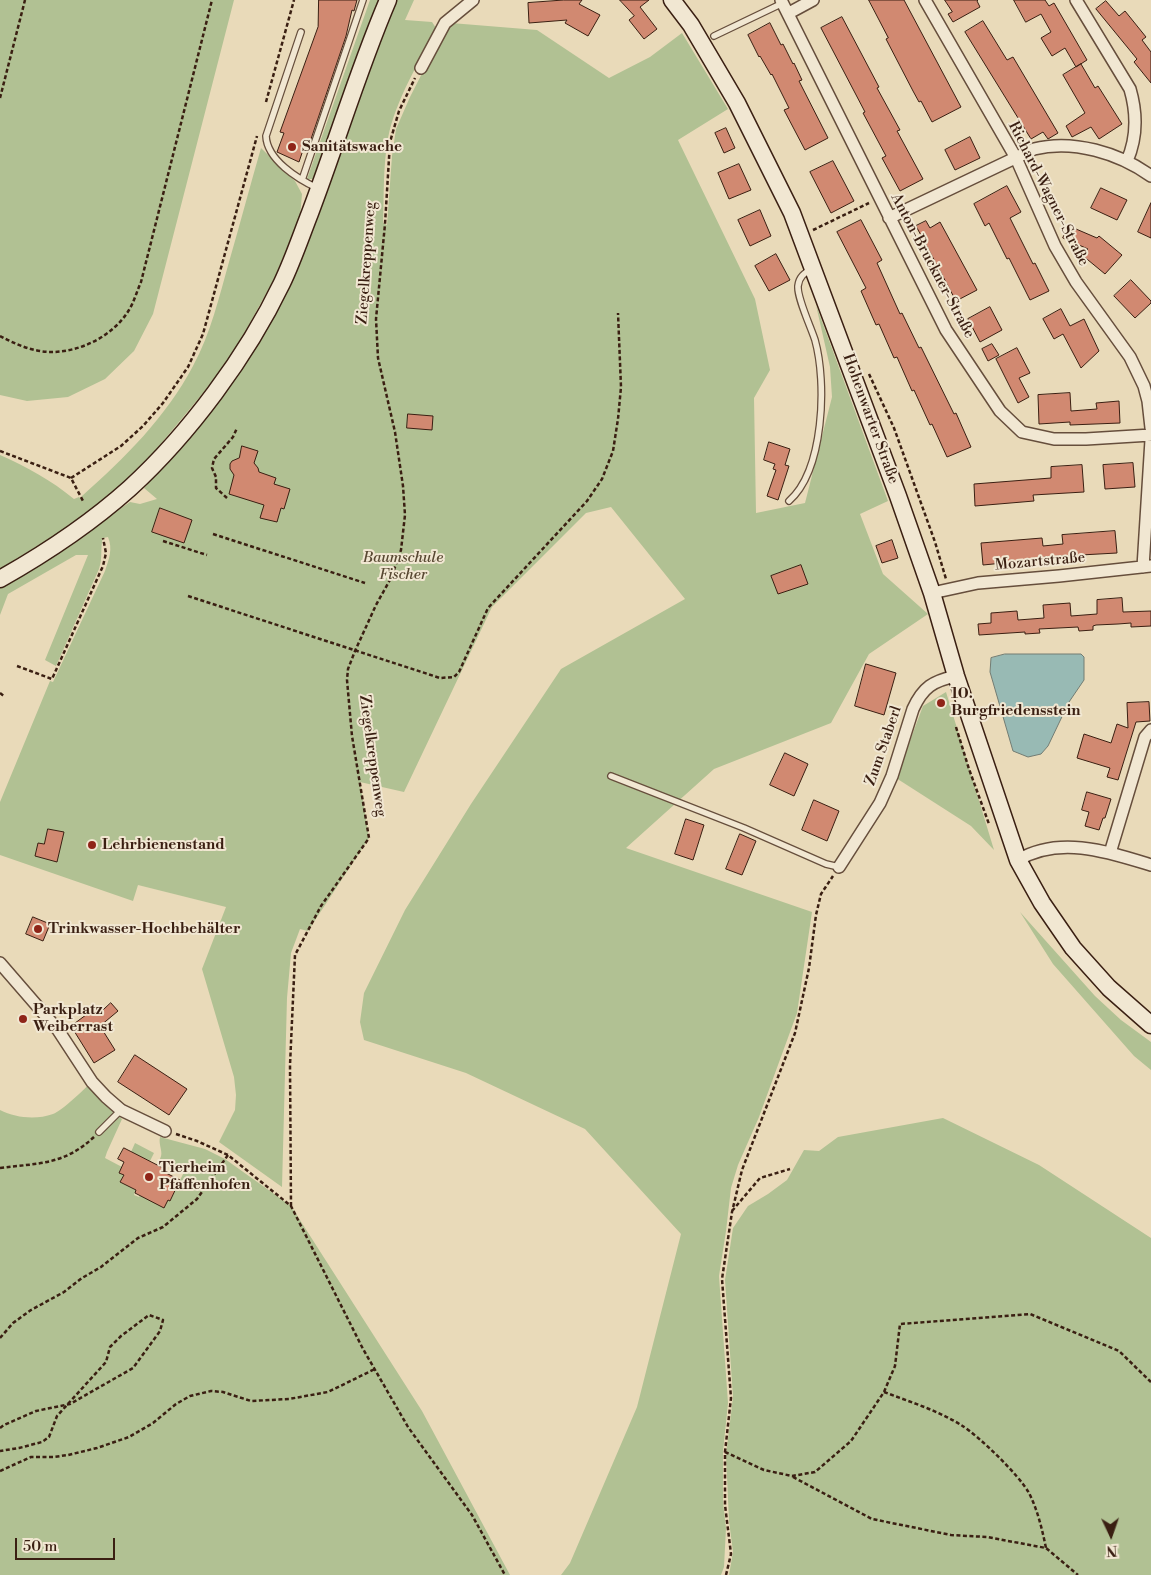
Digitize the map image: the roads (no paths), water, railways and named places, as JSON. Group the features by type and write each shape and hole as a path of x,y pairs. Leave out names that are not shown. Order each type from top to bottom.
{"street":[{"path":"0,579 71,534 110,505 166,452 221,384 247,346 272,303 295,254 356,82 388,0"},
{"path":"421,68 445,23 473,0"},
{"name":"Hohenwarter Straße","path":"672,0 691,25 737,103 792,213 814,268 932,592 956,676 1018,860 1042,904 1073,948 1109,988 1151,1025"},
{"path":"784,5 813,0"},
{"name":"Richard-Wagner-Straße","path":"925,0 1016,158 1055,246 1076,282 1130,357 1144,386 1151,428"},
{"path":"1076,0 1130,89 1134,102 1135,127 1127,161"},
{"name":"Anton-Bruckner-Straße","path":"784,5 946,330 1000,410 1022,432 1054,439 1070,440 1151,434"},
{"path":"889,218 1034,149 1060,145 1086,149 1127,161 1151,176"},
{"path":"1147,567 1151,440"},
{"name":"Mozartstraße","path":"932,592 978,583 1147,567"},
{"name":"Zum Staberl","path":"838,867 880,802 892,776 918,698 932,684 956,676"},
{"path":"1110,852 1144,737 1151,730"},
{"path":"1018,860 1035,852 1055,848 1076,847 1110,852 1151,864"},
{"path":"0,963 58,1030 92,1082 106,1097 121,1110 165,1131"}],"lane":[{"path":"302,180 363,0"},
{"path":"714,36 784,5"},
{"path":"301,32 266,136 266,143 271,153 281,163 302,180 319,189"},
{"path":"789,501 798,491 809,466 817,439 822,410 820,359 811,326 798,292 798,284 804,273 814,268"},
{"path":"611,776 744,828 826,864 838,867"},
{"path":"98,1132 121,1110"}],"water":[{"path":"1005,654 1081,654 1084,657 1084,680 1069,702 1048,746 1041,754 1028,757 1013,751 990,672 991,658"}],"place":[{"name":"Sanitätswache","path":"292,147"},
{"name":"10. Burgfriedensstein","path":"941,703"},
{"name":"Lehrbienenstand","path":"92,845"},
{"name":"Trinkwasser-Hochbehälter","path":"38,929"},
{"name":"Parkplatz Weiberrast","path":"23,1019"},
{"name":"Tierheim Pfaffenhofen","path":"149,1177"}],"park label":[{"name":"Baumschule Fischer","path":"403,566"}]}
